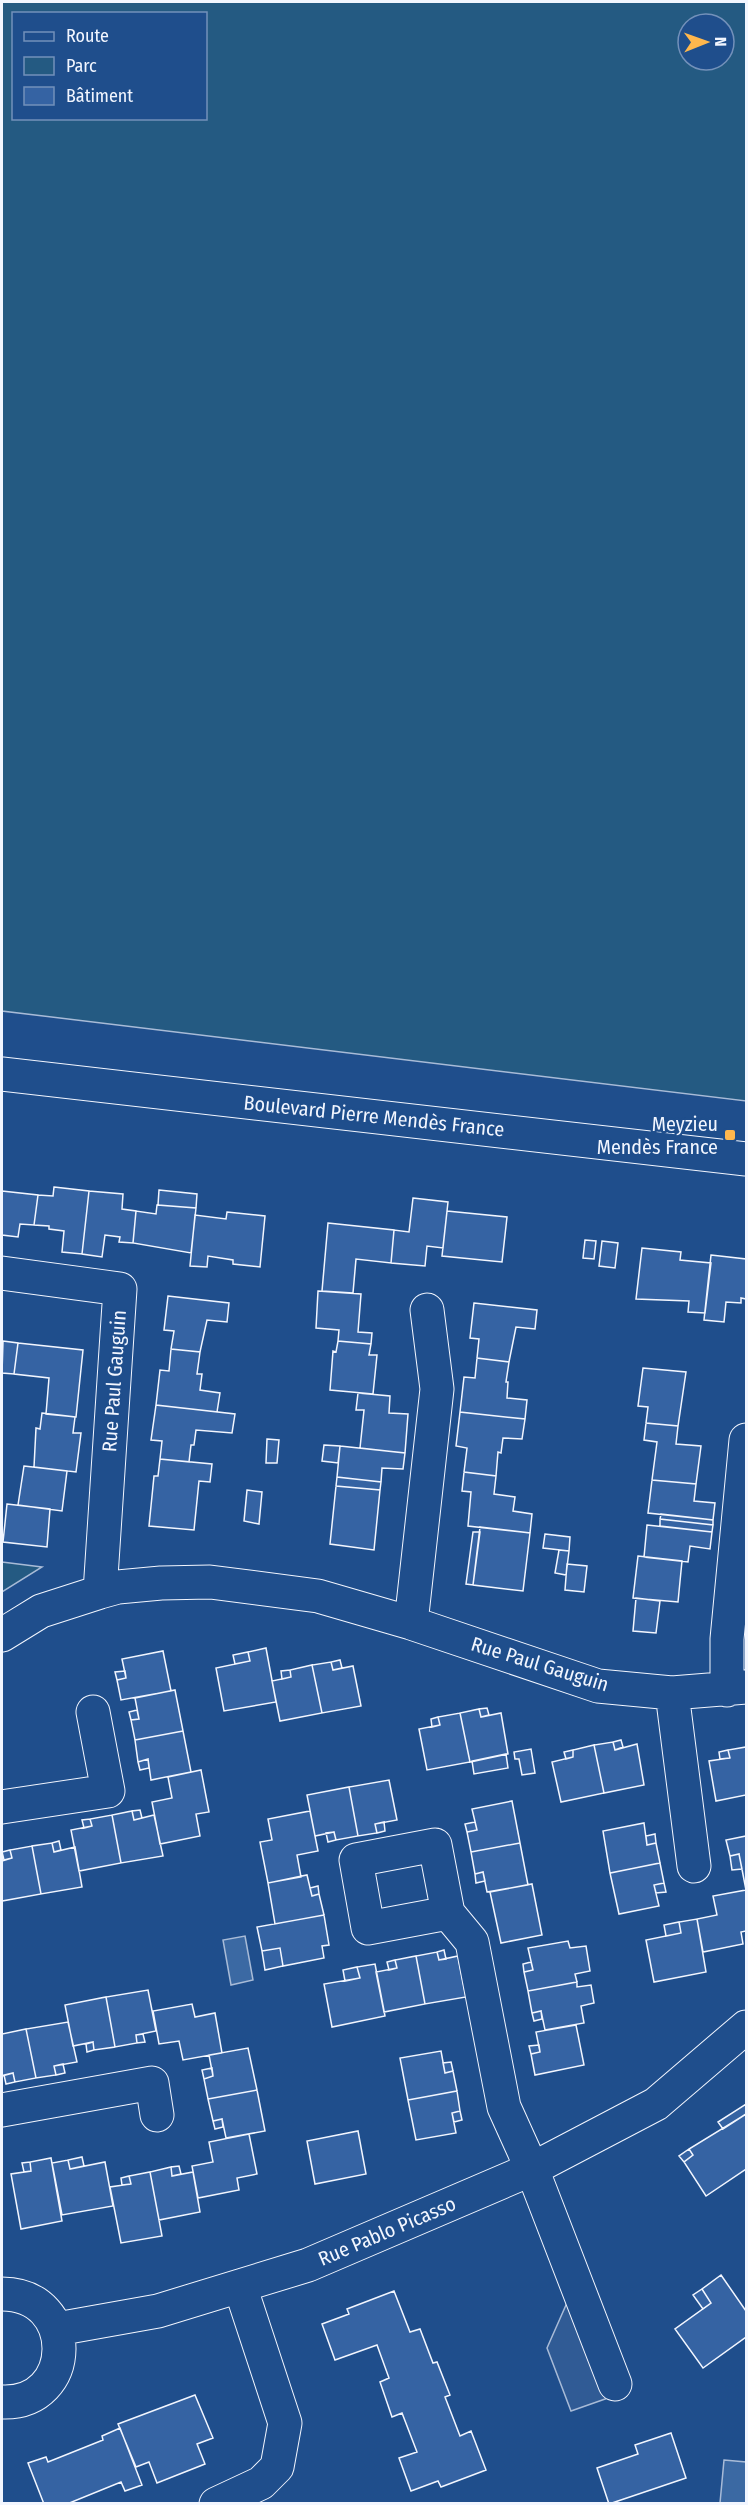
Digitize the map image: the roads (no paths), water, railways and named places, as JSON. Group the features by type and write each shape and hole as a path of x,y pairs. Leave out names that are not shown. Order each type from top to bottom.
{"street":[{"name":"Boulevard Pierre Mendès France","path":"2,1074 747,1159"},
{"name":"Rue Paul Gauguin","path":"2,1273 120,1289 100,1592"},
{"path":"411,1623 437,1389 427,1310"},
{"name":"Rue Paul Gauguin","path":"2,1635 41,1611 118,1587 210,1582 318,1596 411,1623 598,1686 672,1693 737,1689 727,1639 747,1440"},
{"path":"672,1693 694,1866"},
{"path":"2,1808 108,1791 93,1712"},
{"path":"448,1913 472,1942 504,2107 532,2169 615,2384"},
{"name":"Rue Pablo Picasso","path":"57,2330 158,2311 308,2265 532,2169 656,2103 747,2027"},
{"path":"2,2110 152,2083 157,2115"},
{"path":"216,2504 261,2483 277,2467 285,2423 240,2286"},
{"path":"2,2294 15,2294 33,2301 48,2313 57,2330 60,2348 57,2366 48,2382 35,2394 11,2402 2,2402"}],"place":[{"name":"Meyzieu Mendès France","path":"730,1135"}]}
